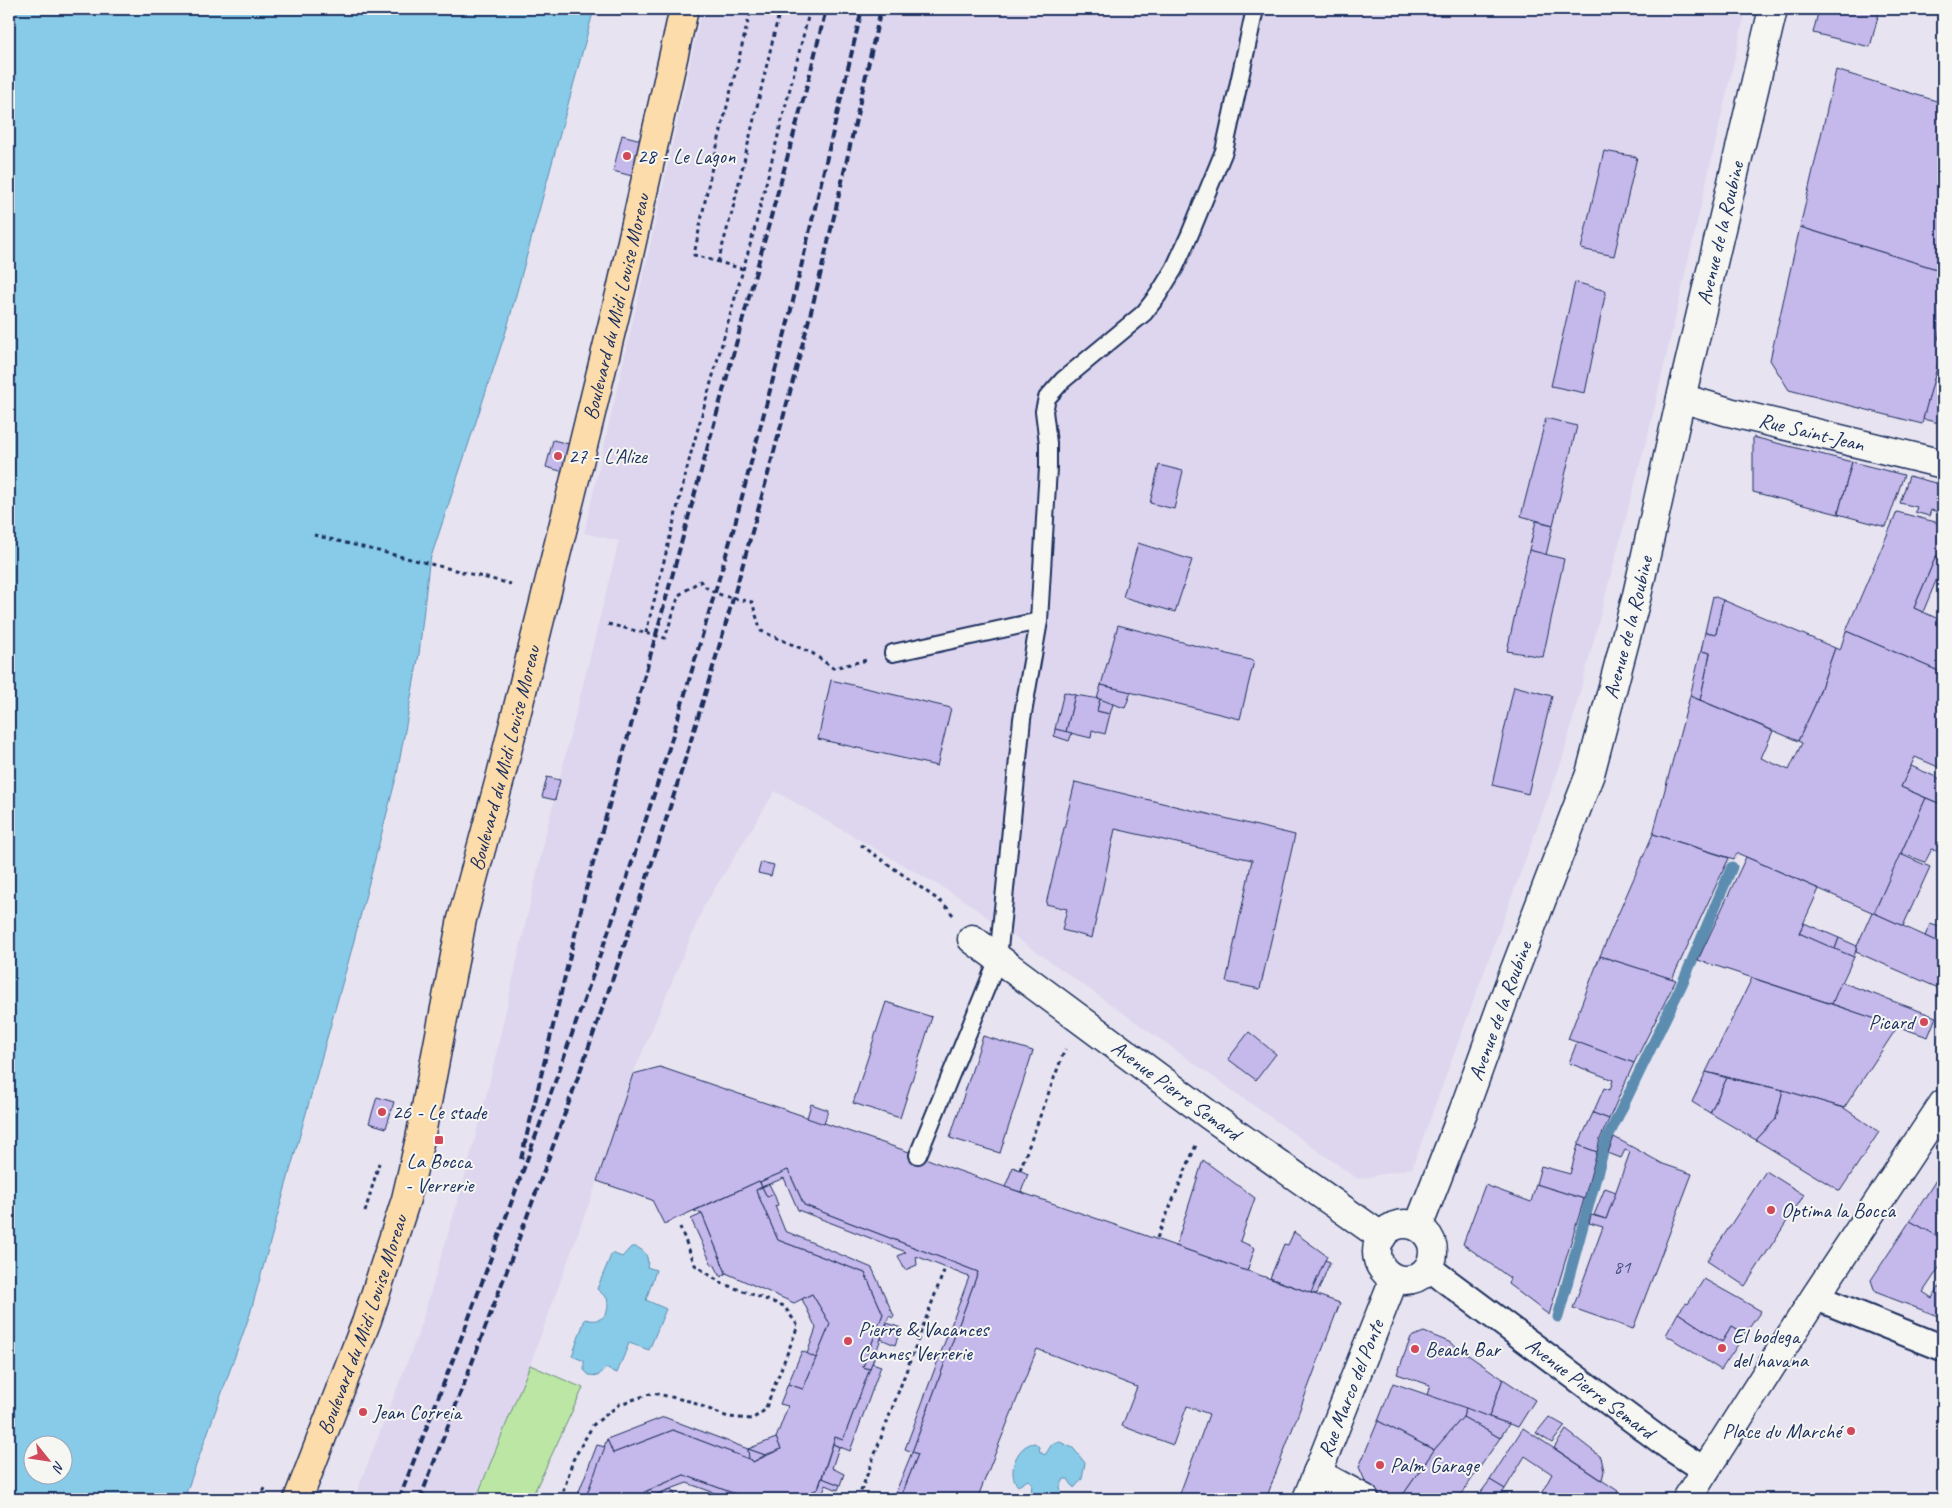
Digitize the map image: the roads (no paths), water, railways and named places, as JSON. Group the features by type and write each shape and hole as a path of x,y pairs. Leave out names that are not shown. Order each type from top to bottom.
{"main road":[{"name":"Boulevard du Midi Louise Moreau","path":"298,1499 367,1320 406,1199 420,1139 462,919 500,779 572,495 622,286 684,9"}],"street":[{"name":"Avenue de la Roubine","path":"1418,1227 1590,774 1637,595 1681,398 1773,9"},
{"name":"Rue Saint-Jean","path":"1681,398 1729,412 1943,464"},
{"name":"Avenue Pierre Semard","path":"972,939 1209,1114 1382,1237"},
{"path":"1688,1499 1816,1297 1943,1104"},
{"path":"1400,1224 1418,1227 1430,1238 1433,1246 1433,1255 1429,1268 1420,1277 1411,1280 1394,1278 1386,1274 1377,1258 1377,1250 1382,1237 1391,1227 1400,1224"},
{"name":"Avenue Pierre Semard","path":"1429,1268 1669,1447 1706,1471"},
{"name":"Rue Marco del Ponte","path":"1307,1499 1394,1278"},
{"path":"1816,1297 1943,1348"},
{"path":"1317,1472 1365,1499"}],"lane":[{"path":"918,1155 998,960 1022,719 1039,621 1048,468 1048,443 1044,411 1047,398 1063,380 1144,314 1174,268 1224,151 1256,9"},
{"path":"894,653 1039,621"}],"water":[{"path":"9,9 594,9 507,328 429,563 419,654 397,774 351,952 250,1314 184,1499 9,1499"},
{"path":"631,1247 642,1250 648,1260 647,1267 656,1270 646,1300 666,1309 649,1350 629,1343 617,1373 605,1368 598,1376 589,1375 584,1370 584,1361 572,1356 585,1319 600,1319 608,1309 607,1298 597,1289 612,1253 622,1257"},
{"path":"1060,1442 1073,1448 1085,1463 1082,1479 1074,1488 1068,1479 1064,1479 1060,1487 1062,1494 1059,1499 1028,1499 1031,1495 1032,1483 1028,1480 1018,1486 1013,1474 1015,1460 1023,1448 1029,1445 1035,1443 1039,1447 1040,1452 1045,1455 1052,1444"}],"waterway":[{"path":"1558,1317 1606,1141 1682,984 1732,867"}],"railway":[{"path":"521,1159 586,889 807,86 826,9"},
{"path":"399,1499 467,1323 539,1127 621,896 669,748 733,531 789,318 862,9"},
{"path":"420,1499 560,1128 593,1035 657,847 705,695 772,461 803,343 881,9"}],"place":[{"name":"28 - Le Lagon","path":"627,156"},
{"name":"27 - L'Alize","path":"558,456"},
{"name":"Picard","path":"1924,1022"},
{"name":"26 - Le stade","path":"382,1112"},
{"name":"La Bocca - Verrerie","path":"439,1140"},
{"name":"Optima la Bocca","path":"1771,1210"},
{"name":"Pierre & Vacances Cannes Verrerie","path":"848,1341"},
{"name":"El bodega del havana","path":"1722,1348"},
{"name":"Beach Bar","path":"1415,1349"},
{"name":"Jean Correia","path":"363,1412"},
{"name":"Place du Marché","path":"1851,1431"},
{"name":"Palm Garage","path":"1380,1465"}]}
